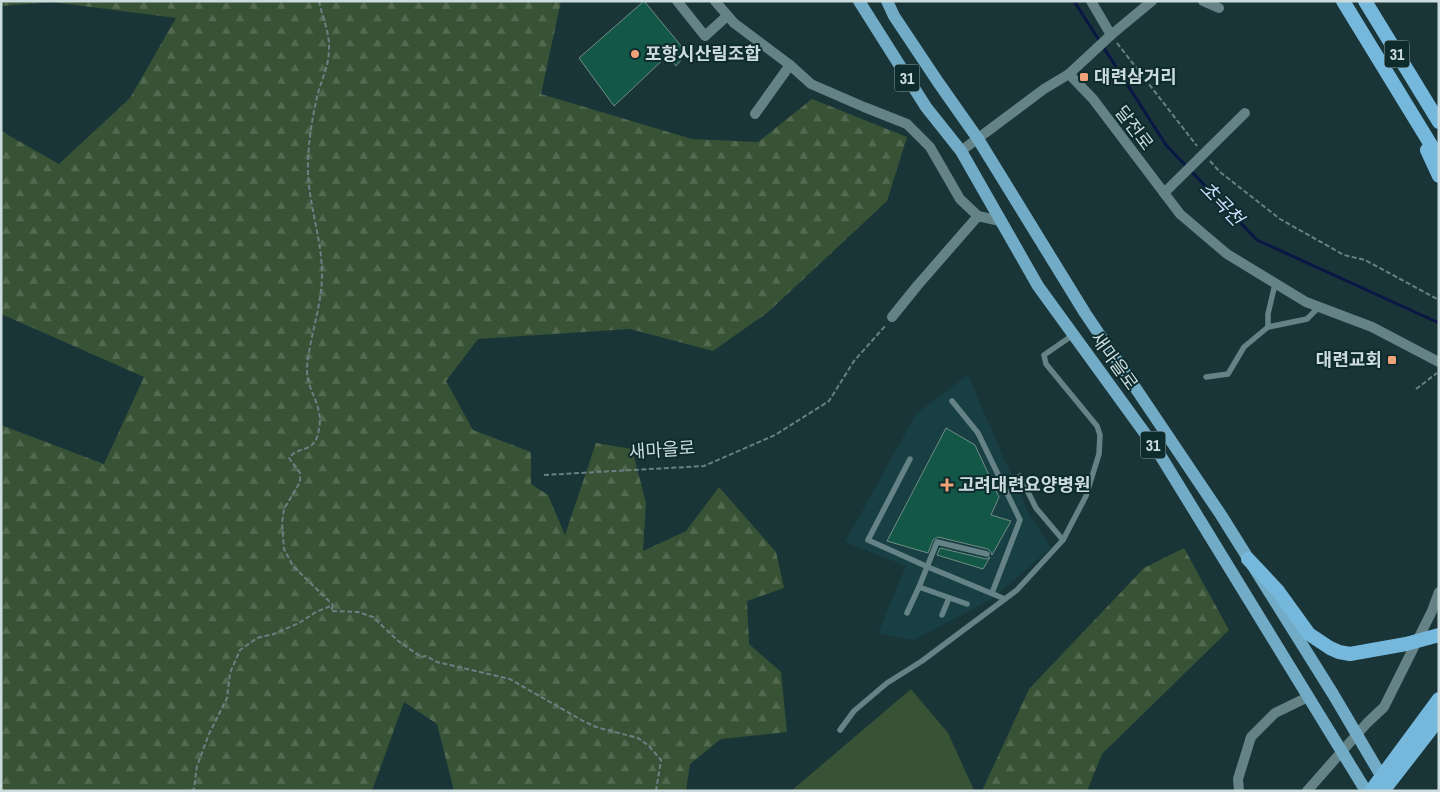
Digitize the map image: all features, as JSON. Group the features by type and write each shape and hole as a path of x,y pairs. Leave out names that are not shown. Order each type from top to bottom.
{"highway":[{"name":"31","path":"1343,1 1400,96"},
{"name":"31","path":"1365,1 1434,112"},
{"path":"1400,96 1439,158"},
{"path":"1400,96 1439,176"},
{"path":"1434,112 1439,122"},
{"path":"1248,559 1278,591 1309,634 1330,648 1350,654 1406,644 1439,635"},
{"path":"1371,791 1439,699"},
{"path":"1384,791 1439,719"}],"main road":[{"name":"새마을로","path":"859,1 926,107 960,152 1038,286 1157,450 1366,791"},
{"name":"새마을로","path":"887,1 894,16 932,74 978,139 1086,313 1221,515 1390,791"}],"street":[{"path":"677,1 705,36 727,16"},
{"path":"715,1 727,16 790,65 811,84 907,124 930,147 960,199 978,216 1000,221"},
{"path":"1091,1 1109,37"},
{"path":"960,152 1044,89 1069,74 1152,1"},
{"path":"1203,1 1219,8"},
{"path":"754,114 790,65"},
{"name":"달전로","path":"1069,74 1093,99 1166,191 1180,214 1227,254 1306,302 1372,327 1439,362"},
{"path":"1166,191 1245,113"},
{"path":"892,318 917,286 978,216"},
{"path":"1307,791 1360,730 1384,707 1432,611 1439,592"},
{"path":"1239,791 1238,780 1251,736 1274,713 1308,697"}],"lane":[{"path":"1268,327 1268,314 1275,284"},
{"path":"1206,377 1228,374 1244,347 1268,327 1308,319 1319,307"},
{"path":"840,730 854,711 887,683 922,661 1017,590 1063,540 1086,496 1099,454 1100,435 1097,426 1046,364 1044,355 1074,336"},
{"path":"952,401 978,433 1020,520 992,593"},
{"path":"910,459 868,540 1006,599"},
{"path":"1020,476 1036,508 1063,540"},
{"path":"907,613 920,587 938,542 987,554"},
{"path":"920,587 967,604"},
{"path":"942,615 950,598"}],"path":[{"path":"319,1 329,46 327,64 316,104 308,168 322,273 320,299 307,366 307,378 308,386 320,413 321,420 314,444 308,449 293,453 290,458 300,473 300,482 286,503 282,523 284,549 293,566 333,605"},
{"path":"1109,37 1193,142 1200,158 1280,219 1344,255 1365,260 1439,300"},
{"name":"새마을로","path":"544,475 704,466 775,435 829,401 854,361 892,318"},
{"path":"1416,389 1439,371"},
{"path":"191,791 194,789 197,766 208,734 227,698 230,673 240,650 257,638 274,634 333,605"},
{"path":"333,605 331,612 358,612 373,617 397,640 421,657 426,656 437,662 510,679 583,721 606,730 638,738 649,746 661,760 656,791"}],"shaded area":[{"name":"고려대련요양병원","path":"968,375 1031,517 1051,548 992,599 914,640 878,633 906,566 845,542 916,414"}],"green space":[{"path":"1,1 561,1 541,94 692,139 758,142 812,99 907,137 887,201 767,313 713,351 630,329 478,339 446,381 473,430 531,452 531,484 548,495 565,535 596,443 632,449 646,503 643,551 686,531 719,487 776,552 784,588 747,601 749,644 781,672 787,732 721,739 690,764 686,791 454,791 437,724 404,702 372,791 1,791 1,425 104,464 144,377 1,314 1,131 59,164 130,98 176,18 52,2 1,6"},
{"path":"1184,548 1229,630 1102,754 1087,791 982,791 1029,689 1144,568"},
{"path":"911,689 948,733 974,790 791,791"}],"building":[{"name":"포항시산림조합","path":"644,1 687,53 676,66 668,55 614,106 579,58"},
{"path":"946,428 975,445 999,497 991,515 1011,521 992,555 988,549 938,537 933,540 928,553 887,541"},
{"path":"940,548 986,559 990,557 983,569 937,555"}],"waterway":[{"name":"초곡천","path":"1074,1 1166,145 1257,240 1439,323"}],"place":[{"name":"포항시산림조합","path":"635,54"},
{"name":"대련삼거리","path":"1084,77"},
{"name":"대련교회","path":"1392,360"},
{"name":"고려대련요양병원","path":"947,485"}]}
